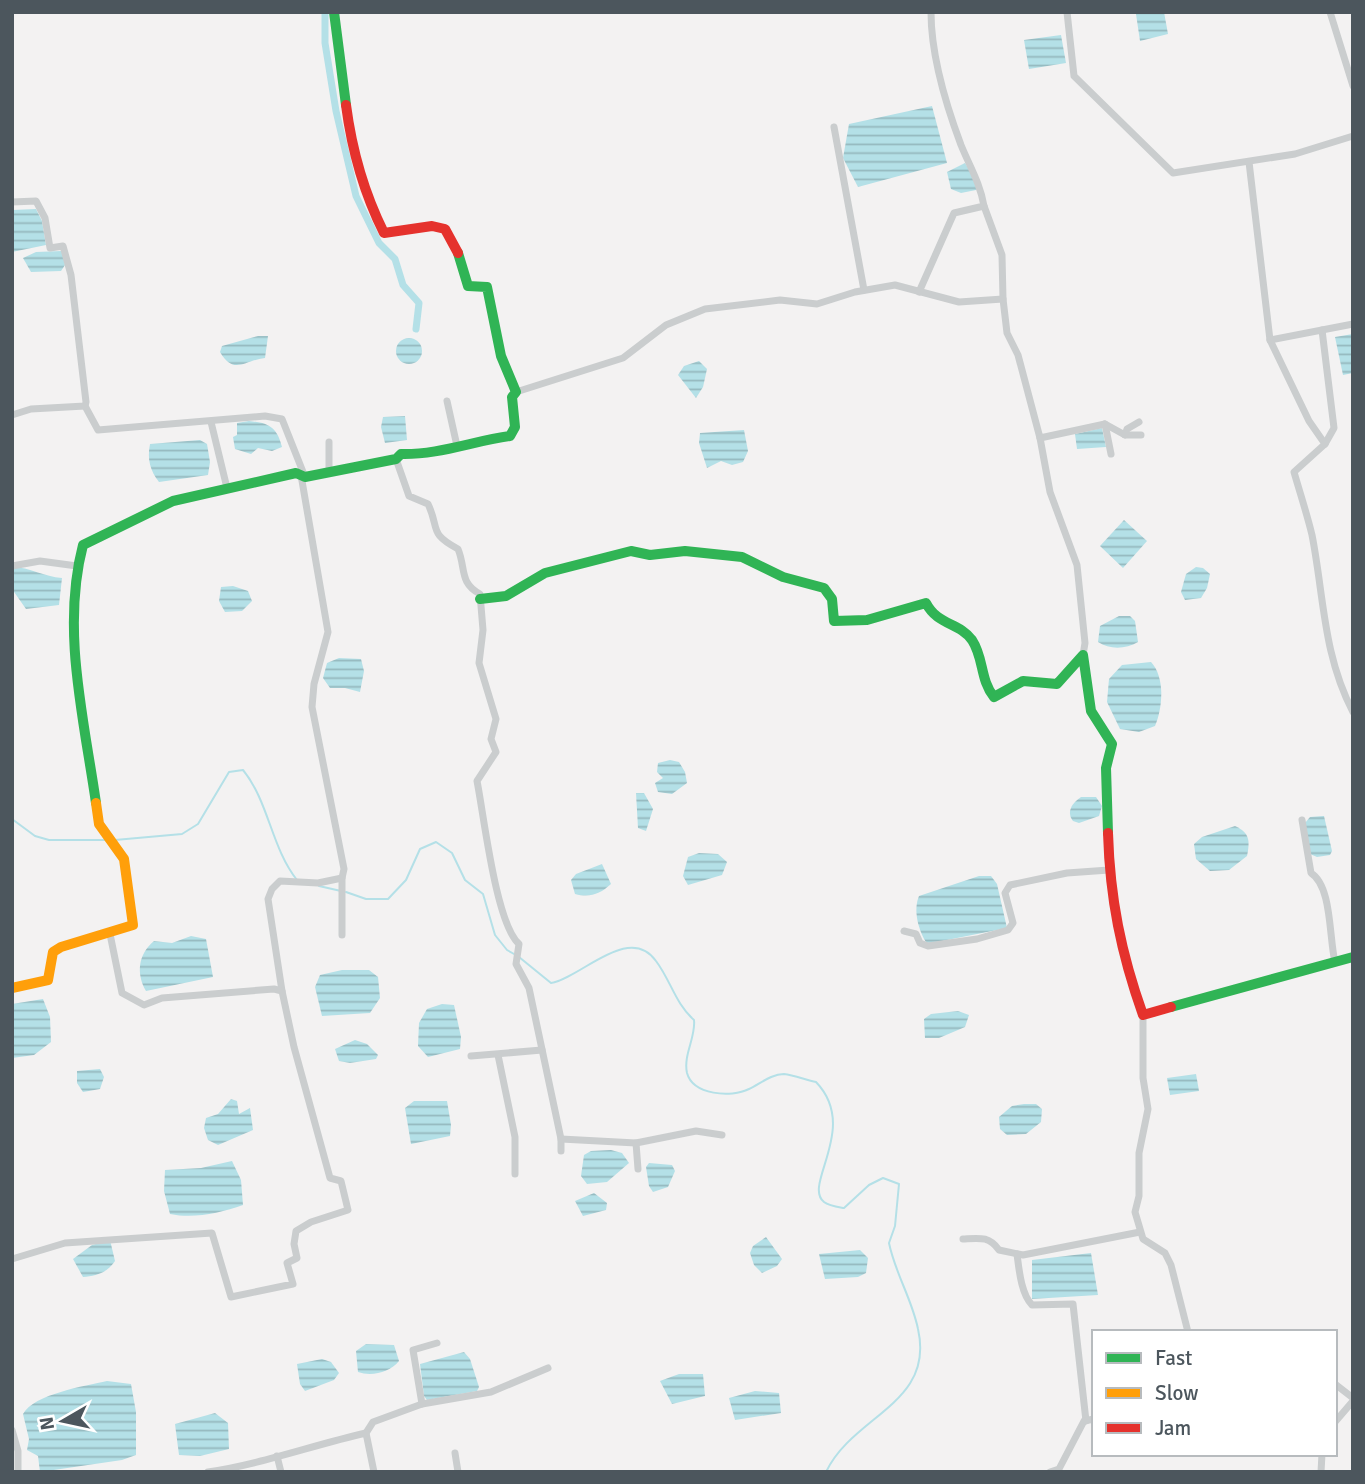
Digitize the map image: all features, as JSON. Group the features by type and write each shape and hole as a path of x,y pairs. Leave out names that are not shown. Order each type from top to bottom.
{"street":[{"path":"334,12 351,147 366,197 384,233 432,226 445,229 454,242 468,286 487,287 500,356 516,392"},
{"path":"480,599 506,596 545,573 611,555 631,551 650,555 685,551 742,557 783,577 824,588 832,599 834,621 842,624 859,622 926,603 933,619 964,633 973,641 986,690 994,697 1023,681 1057,684 1083,655 1086,643 1077,565 1050,492 1040,438 1018,355 1007,333 1002,255 984,206 977,176 966,157 954,124 933,34 931,12"},
{"path":"1067,12 1074,76 1173,173 1295,155 1353,136"},
{"path":"1330,12 1353,86"},
{"path":"834,127 864,290"},
{"path":"1249,162 1270,340 1309,421 1325,444"},
{"path":"12,202 36,201 45,218 50,247 63,246 73,287 85,406 98,430 265,416 282,419 303,476 328,632 314,684 313,707 343,854 342,936"},
{"path":"919,292 954,213 984,206"},
{"path":"12,988 48,980 53,952 61,947 133,925 124,859 99,824 74,644 77,566 83,545 129,525 173,500 296,473 303,476 396,458 401,454 428,455 457,446 510,436 515,426 512,397 516,392 623,358 667,325 705,309 780,300 817,304 864,290 895,285 959,302 1003,299"},
{"path":"1270,340 1353,324"},
{"path":"1322,330 1335,428 1325,444 1294,472 1312,535 1331,659 1339,687 1353,712"},
{"path":"447,401 457,446"},
{"path":"12,415 32,409 85,406"},
{"path":"211,422 227,488"},
{"path":"1125,435 1127,429 1139,422"},
{"path":"1040,438 1105,424 1125,435 1142,435"},
{"path":"1105,424 1111,454"},
{"path":"329,442 329,469"},
{"path":"396,458 409,496 428,504 435,531 444,542 458,549 463,560 462,574 469,589 480,594 483,629 480,663 496,719 491,739 496,752 477,781 497,889 511,936 519,944 516,964 529,988 561,1139 561,1151"},
{"path":"12,566 40,561 77,566"},
{"path":"1083,655 1089,668 1090,705 1099,729 1112,744 1106,768 1109,870 1123,960 1143,1015 1143,1078 1147,1109 1146,1128 1139,1153 1139,1196 1135,1212 1143,1240 1165,1253 1171,1265 1187,1330"},
{"path":"1302,820 1311,873 1319,877 1326,895 1335,962"},
{"path":"904,931 916,934 920,943 928,946 1001,933 1013,923 1005,893 1010,885 1067,873 1109,870"},
{"path":"12,1259 65,1243 212,1234 231,1297 293,1284 287,1263 298,1258 294,1244 296,1231 310,1222 348,1210 341,1181 330,1178 318,1140 282,991 268,899 272,889 280,881 318,883 342,878"},
{"path":"110,934 122,993 144,1005 162,998 274,989 282,991"},
{"path":"1143,1015 1353,957"},
{"path":"471,1056 542,1050"},
{"path":"498,1055 515,1137 514,1174"},
{"path":"561,1139 636,1143 696,1131 722,1135"},
{"path":"636,1143 638,1169"},
{"path":"963,1239 985,1238 994,1241 999,1250 1017,1254 1140,1232"},
{"path":"1017,1254 1021,1281 1032,1305 1073,1304 1090,1420 1059,1469 1050,1472"},
{"path":"422,1404 413,1350 437,1343"},
{"path":"208,1472 243,1466 366,1433 373,1422 422,1404 491,1392 548,1368"},
{"path":"1337,1386 1353,1400 1337,1420"},
{"path":"12,1430 18,1451 18,1472"},
{"path":"366,1433 374,1472"},
{"path":"456,1453 458,1472"},
{"path":"277,1456 281,1472"}],"water":[{"path":"1164,12 1168,34 1140,41 1136,14"},
{"path":"1061,35 1066,63 1029,69 1024,40"},
{"path":"932,106 947,163 858,187 843,158 849,124"},
{"path":"965,163 978,184 976,190 961,193 951,189 947,172"},
{"path":"36,209 42,221 46,245 12,252 12,210"},
{"path":"62,251 65,265 61,271 31,272 23,258 36,252"},
{"path":"1353,334 1353,373 1343,375 1335,337"},
{"path":"258,336 268,336 265,358 235,365 220,352 222,346"},
{"path":"409,338 418,342 422,351 418,360 409,364 400,360 396,351 400,342"},
{"path":"699,361 707,369 703,387 696,398 678,375 684,366"},
{"path":"405,416 407,440 385,443 381,427 383,417"},
{"path":"249,421 271,427 278,435 282,447 272,451 258,448 251,454 235,449 233,437 237,435 237,423"},
{"path":"1102,428 1106,447 1077,449 1075,434"},
{"path":"744,430 748,451 743,462 732,465 721,461 707,468 699,443 700,433"},
{"path":"200,440 207,444 210,462 208,475 159,482 150,464 150,444"},
{"path":"1124,520 1147,541 1123,568 1100,546"},
{"path":"12,567 62,578 59,605 26,609 12,589"},
{"path":"1196,567 1203,568 1210,574 1207,588 1201,598 1185,600 1181,592 1186,574"},
{"path":"233,586 248,591 252,601 242,611 225,612 219,601 221,587"},
{"path":"1119,616 1130,616 1135,621 1138,642 1118,648 1098,642 1100,626"},
{"path":"339,658 361,659 364,671 360,692 330,688 323,678 327,663"},
{"path":"1151,662 1161,684 1160,710 1155,726 1139,732 1120,729 1107,702 1109,679 1122,665"},
{"path":"670,760 679,762 687,783 672,794 658,792 655,783 663,778 657,772 658,763"},
{"path":"636,793 644,793 653,809 646,831 638,828"},
{"path":"1081,797 1096,797 1102,806 1099,816 1079,823 1073,821 1071,808"},
{"path":"1324,816 1332,851 1330,855 1317,857 1310,854 1305,823 1310,817"},
{"path":"1235,826 1248,838 1247,856 1229,870 1210,871 1196,859 1194,844 1202,837"},
{"path":"699,853 718,854 727,862 722,875 688,885 683,876 688,857"},
{"path":"602,864 611,884 594,894 575,894 571,880 576,874"},
{"path":"979,876 991,876 997,884 1007,928 927,944 917,920 919,896"},
{"path":"191,936 206,939 213,977 146,991 140,964 149,946 154,941 172,943"},
{"path":"342,970 369,970 378,977 380,998 370,1013 322,1016 315,987 320,975"},
{"path":"43,999 50,1017 51,1042 34,1055 12,1058 12,1004"},
{"path":"442,1004 454,1005 461,1037 460,1049 428,1057 418,1046 419,1023 427,1009"},
{"path":"958,1011 969,1015 965,1027 939,1038 925,1038 924,1019 931,1014"},
{"path":"355,1040 367,1044 378,1055 376,1059 350,1063 339,1061 335,1049"},
{"path":"100,1069 104,1077 100,1089 83,1092 77,1083 77,1071"},
{"path":"1196,1074 1199,1091 1170,1095 1167,1078"},
{"path":"231,1099 237,1101 239,1114 250,1108 253,1130 218,1145 208,1140 204,1128 206,1118 218,1114"},
{"path":"414,1101 447,1101 450,1136 411,1144 405,1108"},
{"path":"1036,1104 1042,1109 1041,1122 1026,1134 1007,1135 1000,1129 999,1117 1012,1106"},
{"path":"611,1150 622,1153 629,1163 607,1182 587,1184 581,1176 584,1155 591,1151"},
{"path":"232,1161 241,1180 243,1205 207,1214 170,1214 164,1191 165,1170 201,1168"},
{"path":"649,1163 672,1165 675,1171 668,1187 653,1192 649,1186 646,1167"},
{"path":"594,1193 607,1203 606,1210 583,1216 575,1201"},
{"path":"766,1237 782,1259 777,1266 762,1273 754,1265 750,1253 753,1246"},
{"path":"110,1240 115,1261 101,1273 83,1277 73,1259 92,1245"},
{"path":"860,1250 868,1258 866,1273 858,1277 825,1279 819,1254"},
{"path":"1091,1253 1098,1295 1032,1299 1032,1260"},
{"path":"366,1344 394,1345 399,1361 380,1372 358,1372 356,1351"},
{"path":"464,1352 470,1359 479,1387 477,1391 427,1400 424,1396 420,1364"},
{"path":"322,1359 331,1362 339,1373 334,1380 305,1391 300,1384 297,1364"},
{"path":"679,1374 703,1374 705,1396 672,1404 660,1381"},
{"path":"107,1381 131,1384 136,1412 136,1455 122,1460 40,1472 38,1456 27,1450 29,1439 23,1414 29,1407 49,1396"},
{"path":"755,1391 779,1393 781,1413 735,1420 729,1398"},
{"path":"215,1413 228,1423 229,1449 200,1456 179,1455 175,1424"}],"waterway":[{"path":"325,12 325,43 336,111 356,196 379,243 395,259 403,285 419,303 416,329"},
{"path":"115,840 182,834 198,824 229,772 243,770 259,796 281,853 297,880"},
{"path":"12,819 35,836 49,840 106,840"},
{"path":"346,892 366,899 388,899 406,880 420,849 436,842 452,853 465,880 483,894 495,935 507,950 514,954"},
{"path":"319,886 341,891"},
{"path":"519,957 551,983 619,950 632,948 645,951 656,961 682,1006 694,1020 686,1066 687,1073 697,1086 713,1093 741,1092 784,1074 816,1082 828,1100 833,1118 832,1136 820,1183 819,1194 824,1202 844,1208 869,1185 883,1178 899,1184 895,1226 889,1243 918,1329 920,1354 915,1375 903,1392 838,1453 826,1472"}],"traffic: fast":[{"path":"334,12 346,105"},
{"path":"96,803 74,641 74,609 83,545 173,501 296,473 305,477 396,459 401,454 428,452 510,436 515,427 512,397 516,392 501,356 487,287 468,286 458,253"},
{"path":"480,599 506,596 545,573 631,551 650,555 685,551 742,557 783,577 824,588 832,599 834,621 867,620 926,603 936,616 961,630 972,640 979,654 986,683 994,697 1023,681 1057,684 1083,655 1091,711 1112,744 1106,768 1108,833"},
{"path":"1171,1007 1353,957"}],"traffic: slow":[{"path":"12,988 48,980 53,952 61,947 133,925 124,859 99,824 96,803"}],"traffic: jam":[{"path":"346,105 359,170 384,233 432,226 445,229 458,253"},
{"path":"1108,833 1111,881 1118,926 1143,1015 1171,1007"}]}
